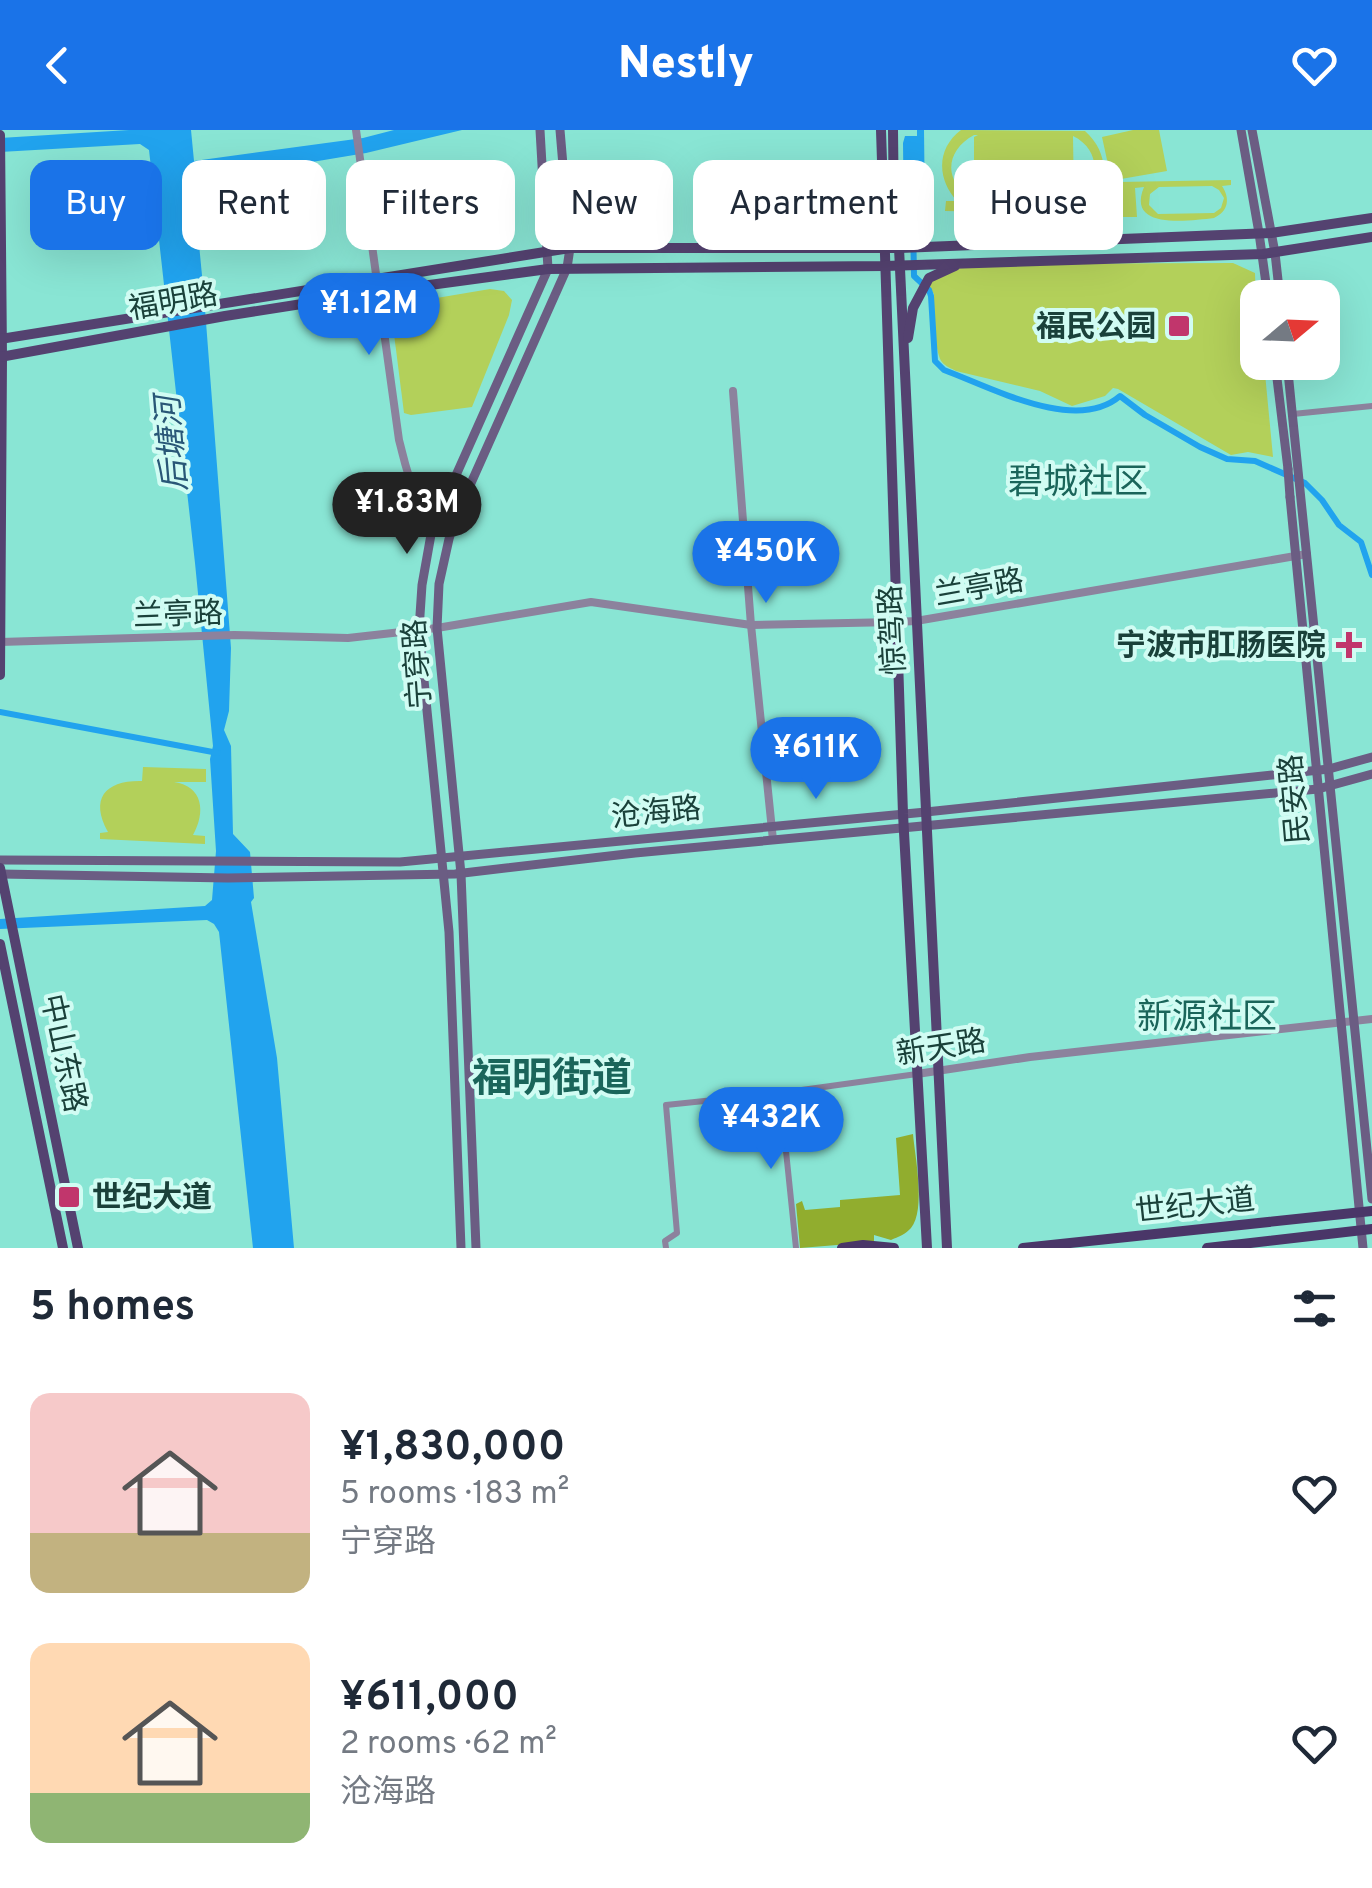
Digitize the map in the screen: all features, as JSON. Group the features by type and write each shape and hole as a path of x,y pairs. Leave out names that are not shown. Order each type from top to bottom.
{"highway":[{"name":"世纪大道","path":"1023,1248 1372,1210"},
{"name":"世纪大道","path":"1207,1248 1366,1230"},
{"path":"842,1248 894,1248"}],"main road":[{"path":"540,130 548,268"},
{"name":"宁穿路","path":"560,130 563,160"},
{"name":"惊驾路","path":"881,130 882,160"},
{"name":"惊驾路","path":"893,130 893,160"},
{"path":"1242,130 1276,280"},
{"path":"1252,130 1265,233"},
{"path":"0,135 0,675"},
{"name":"福明路","path":"934,246 1265,233 1372,218"},
{"name":"福明路","path":"1,339 224,304 548,268 885,266 1269,253 1372,237"},
{"name":"福明路","path":"1,357 560,250"},
{"name":"宁穿路","path":"476,1248 459,856 437,628 440,584 455,519 567,268 570,250"},
{"name":"惊驾路","path":"885,250 902,814 926,1248"},
{"name":"惊驾路","path":"899,250 947,1248"},
{"path":"1268,280 1269,253"},
{"path":"904,364 913,308 928,278 960,263"},
{"name":"宁穿路","path":"460,1248 449,932 419,630 432,529 548,268"},
{"name":"民安路","path":"1278,380 1296,496 1316,770 1358,1212 1366,1230 1362,1248"},
{"name":"民安路","path":"1289,380 1293,467"},
{"name":"民安路","path":"1301,555 1330,786 1372,1199"},
{"name":"沧海路","path":"0,860 400,862 1328,769 1372,756"},
{"name":"沧海路","path":"0,872 196,877 460,874 1318,789 1372,774"},
{"name":"中山东路","path":"0,872 78,1248"},
{"name":"中山东路","path":"0,944 63,1248"},
{"path":"1356,1189 1371,1188"},
{"path":"1362,1248 1372,1247"}],"street":[{"path":"356,130 400,440 420,500 429,509 440,512"},
{"path":"733,391 773,840"},
{"path":"1293,414 1372,406"},
{"name":"兰亭路","path":"1,642 226,635 348,638 437,628 591,602 751,625 916,621 1301,555"},
{"name":"新天路","path":"666,1248 665,1242 676,1233 666,1105 780,1093 1030,1057 1372,1019"},
{"path":"780,1093 796,1248"}],"green space":[{"path":"961,130 1085,131 1103,160 1093,160 1089,150 1073,136 1073,160 974,160 974,137 978,135 974,135 963,142 952,160 954,197 943,174 947,146"},
{"path":"1133,130 1159,130 1167,171 1123,179 1123,160 1107,160 1102,137"},
{"path":"1231,180 1231,185 1222,186 1227,204 1214,218 1176,221 1151,216 1141,201 1144,187 1135,188 1137,217 1123,217 1123,182","holes":["1212,186 1224,198 1221,208 1214,213 1158,214 1149,205 1150,194 1159,187"]},
{"path":"946,201 954,201 954,211 945,211"},
{"name":"福民公园","path":"1233,263 1255,273 1255,280 1240,280 1240,380 1266,380 1273,457 1248,452 1231,455 1118,389 1072,406 1040,391 956,371 944,364 935,329 934,294 927,283 960,264"},
{"path":"490,289 504,291 512,300 472,407 404,413 393,326 395,310 407,303"},
{"path":"143,767 206,769 206,782 174,782 184,784 196,794 200,818 193,835 205,836 205,844 100,839 100,833 108,832 100,810 104,793 119,784 142,781"},
{"path":"913,1134 919,1196 909,1230 891,1240 874,1235 874,1242 800,1248 796,1204 802,1201 805,1210 840,1207 840,1200 900,1195 896,1138"}],"water":[{"path":"191,130 194,160 182,160 182,250 200,250 204,296 231,648 229,711 224,730 231,746 233,834 250,852 254,898 251,902 277,1058 294,1248 253,1248 219,932 214,924 207,920 0,929 0,919 205,906 212,900 216,851 210,759 213,746 160,250 162,160 150,160 149,150 140,144 0,152 0,138"},
{"path":"394,130 462,130 324,160 201,160 363,138"},
{"path":"917,130 924,130 924,160 903,160 905,136 917,136"}],"waterway":[{"path":"914,250 914,276 931,296 935,361 944,370 1008,396 1057,409 1102,406 1120,396 1200,447 1227,459 1255,461 1305,483 1339,525 1361,542 1372,575"},
{"path":"0,712 218,753"}],"place":[{"name":"福民公园","path":"1179,326"},
{"name":"宁波市肛肠医院","path":"1349,645"},
{"name":"世纪大道","path":"69,1197"}],"district":[{"name":"碧城社区","path":"1078,481"},
{"name":"新源社区","path":"1207,1016"},
{"name":"福明街道","path":"552,1077"}],"water label":[{"name":"后塘河","path":"171,444"}]}
